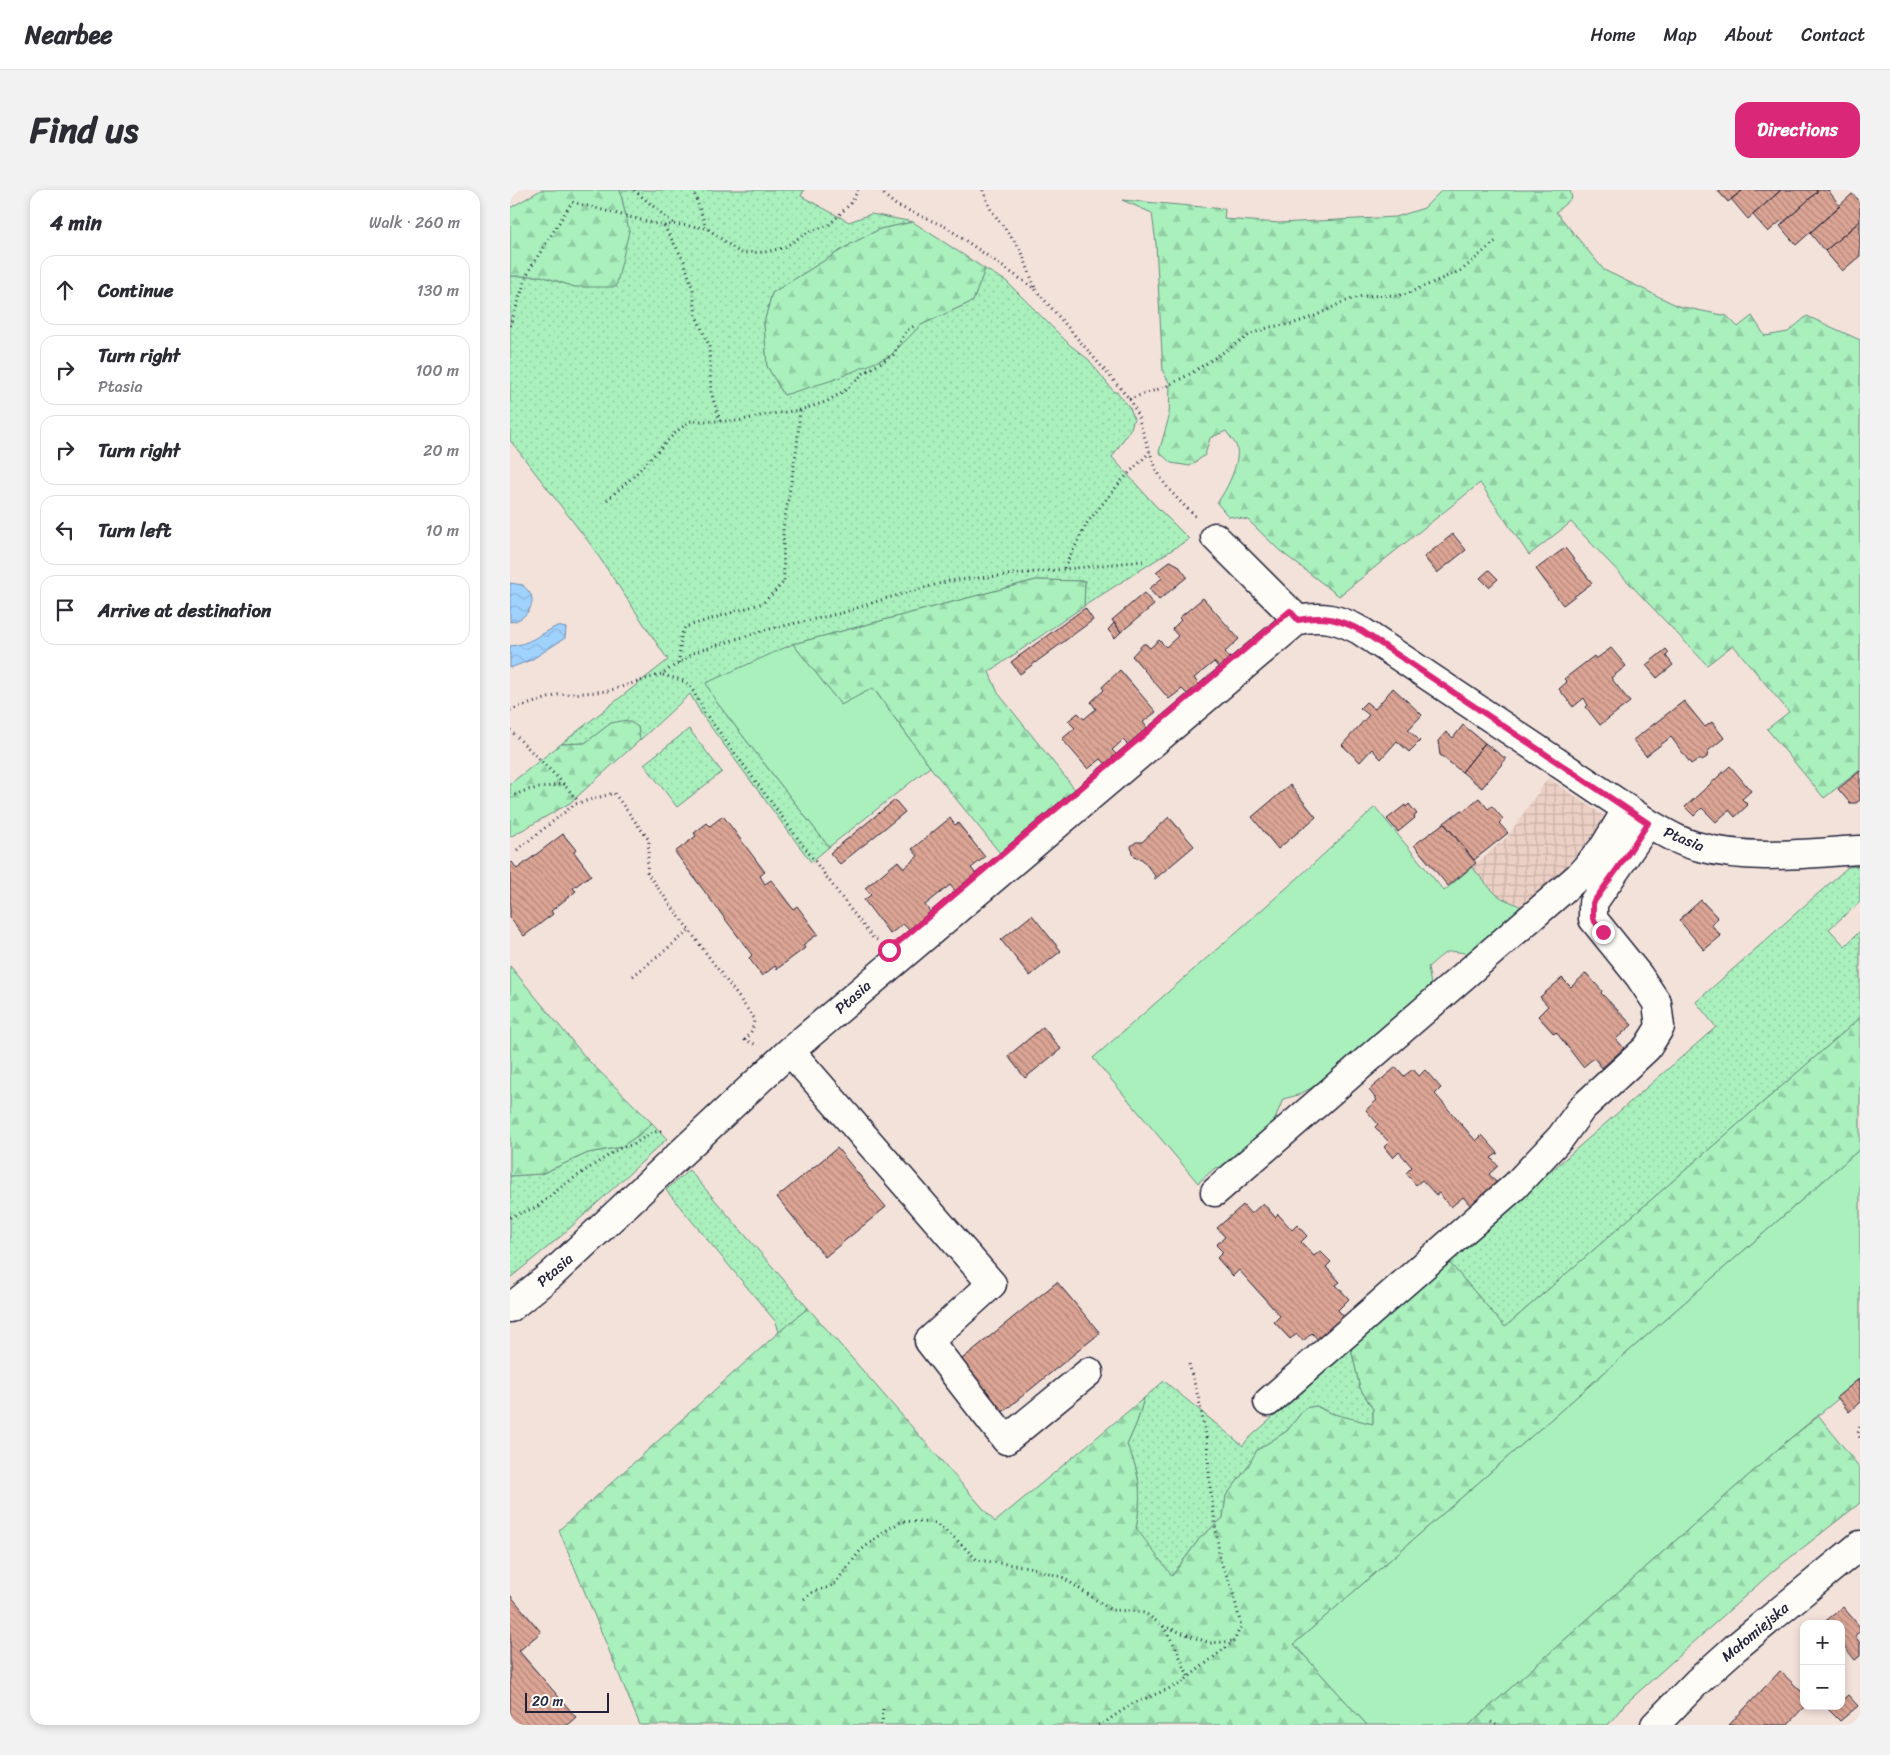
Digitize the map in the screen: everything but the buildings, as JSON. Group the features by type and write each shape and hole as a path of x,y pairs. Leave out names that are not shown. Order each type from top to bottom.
{"street":[{"path":"1215,537 1298,620"},
{"name":"Ptasia","path":"510,1308 551,1275 790,1051 1298,620 1315,616 1343,621 1362,631 1638,816 1674,837 1699,847 1735,854 1762,855 1860,850"},
{"path":"1215,1192 1579,876 1604,847 1638,816"},
{"path":"1268,1402 1515,1186 1560,1137 1582,1108 1647,1048 1660,1028 1657,1003 1639,976 1593,919 1593,903 1627,855 1638,816"},
{"path":"790,1051 992,1284 928,1341 1006,1440 1090,1372"},
{"name":"Małomiejska","path":"1655,1725 1697,1682 1735,1648 1860,1545"}],"path":[{"path":"634,190 673,224"},
{"path":"693,190 706,228"},
{"path":"510,326 528,272 572,202 664,226 673,224 706,228 740,253 765,252 783,248 808,232 829,225 852,202 858,190"},
{"path":"881,190 896,205 946,227 1035,289 1129,399 1142,424 1150,452 1162,480 1215,537"},
{"path":"983,190 991,210 1020,250 1035,289"},
{"path":"664,226 684,261 693,290 696,316 709,345 711,392 720,421"},
{"path":"1129,399 1165,387 1190,374 1251,334 1270,327 1300,321 1343,302 1362,296 1404,295 1462,270 1497,240"},
{"path":"607,500 676,432 690,421 738,421 800,410 826,402 847,389 864,373 893,356 907,330 914,326"},
{"path":"679,663 681,636 685,627 763,603 784,582 783,529 800,410"},
{"path":"1064,569 1087,523 1122,480 1150,452"},
{"path":"510,710 558,696 608,691 662,674 695,652 766,630 842,613 949,581 1143,561"},
{"path":"662,674 684,681 691,687 705,713 848,906 873,938 883,942"},
{"path":"510,730 564,784 579,802"},
{"path":"510,797 527,790 564,784"},
{"path":"516,850 579,802 614,793 650,840 647,873 754,1018 754,1025 745,1040 760,1046"},
{"path":"633,976 689,931"},
{"path":"510,1217 537,1207 565,1184 618,1150 634,1144 651,1132 668,1129"},
{"path":"1098,1725 1132,1704 1180,1684 1189,1678 1234,1641 1241,1626 1232,1588 1220,1560 1210,1486 1207,1442 1199,1400 1189,1364"},
{"path":"1860,1427 1858,1433 1860,1438"},
{"path":"804,1599 813,1592 834,1586 860,1551 888,1529 903,1521 935,1523 956,1539 977,1560 1029,1567 1062,1577 1111,1610 1145,1613 1163,1626 1210,1643 1234,1641"},
{"path":"1163,1626 1176,1648 1189,1678"},
{"path":"882,1725 883,1707"},
{"path":"1491,1722 1496,1725"}],"shaded area":[{"path":"1548,778 1604,816 1603,828 1576,861 1524,910 1517,903 1497,895 1472,867 1508,836"}],"green space":[{"path":"541,190 620,190 629,231 616,287 575,287 541,276 510,276 510,208"},
{"path":"620,190 804,190 801,196 849,222 871,214 913,222 880,229 851,244 772,293 764,323 767,366 784,395 890,356 921,325 973,301 985,269 1006,281 1070,345 1089,360 1114,392 1117,392 1130,408 1134,419 1131,428 1112,457 1153,503 1189,539 1084,606 1085,581 1036,580 793,644 715,700 829,847 811,862 702,715 690,694 640,740 638,727 611,723 585,743 561,744 668,660 591,545 510,440 510,276 541,276 575,287 629,231"},
{"path":"1442,190 1570,190 1572,198 1556,212 1604,270 1678,306 1727,316 1738,327 1752,316 1765,336 1788,332 1807,316 1860,340 1860,770 1824,798 1767,729 1789,712 1733,645 1707,665 1571,522 1529,555 1480,483 1339,596 1279,550 1248,520 1228,516 1217,503 1232,477 1237,454 1237,448 1226,431 1210,438 1205,455 1190,466 1171,463 1159,452 1169,417 1170,384 1163,372 1156,244 1152,213 1122,200 1225,209 1224,219 1279,223 1396,217 1424,208"},
{"path":"913,222 985,269 973,301 921,325 890,356 833,380 784,395 767,366 764,323 772,293 851,244 880,229"},
{"path":"1036,580 1085,581 1084,606 989,672 998,693 1077,792 1000,853 930,767 874,689 841,705 793,644"},
{"path":"793,644 841,705 873,688 930,767 829,847 715,700 706,683"},
{"path":"627,720 638,727 640,740 570,803 510,837 510,782 561,744 585,743 611,723"},
{"path":"689,729 722,772 677,807 644,764"},
{"path":"1375,807 1444,891 1472,867 1496,894 1524,910 1509,917 1488,939 1469,954 1450,952 1428,967 1431,985 1362,1047 1313,1087 1298,1095 1283,1099 1271,1129 1230,1166 1215,1168 1198,1183 1093,1058 1299,877"},
{"path":"1860,866 1860,902 1829,929 1845,946 1860,931 1860,1018 1505,1327 1448,1261 1716,1027 1696,1002 1848,867"},
{"path":"510,966 586,1058 652,1123 640,1134 621,1147 588,1153 541,1174 510,1176"},
{"path":"1860,1018 1860,1149 1294,1644 1367,1725 640,1725 559,1530 808,1308 995,1522 1144,1398 1137,1422 1127,1445 1138,1476 1139,1506 1136,1528 1172,1576 1200,1538 1223,1518 1226,1496 1247,1468 1257,1450 1287,1431 1305,1408 1316,1406 1330,1413 1373,1424 1373,1409 1360,1388 1351,1348 1448,1261 1505,1327"},
{"path":"652,1123 667,1139 560,1237 510,1278 510,1176 541,1174 588,1153 621,1147"},
{"path":"1860,1149 1860,1378 1469,1725 1367,1725 1294,1644"},
{"path":"689,1170 808,1308 779,1332 776,1322 666,1190"},
{"path":"1351,1348 1360,1388 1373,1409 1373,1425 1330,1413 1317,1406 1305,1408 1287,1431 1257,1450 1247,1468 1226,1496 1223,1518 1200,1538 1171,1577 1136,1528 1139,1506 1138,1476 1127,1445 1137,1422 1144,1398 1164,1381 1243,1446 1247,1440"},
{"path":"1819,1416 1860,1468 1860,1503 1773,1571 1624,1705 1608,1725 1469,1725 1787,1441"}],"water":[{"path":"510,583 523,585 531,595 532,605 527,613 519,619 510,622"},
{"path":"557,626 566,628 565,638 531,660 510,668 510,646 529,641"}],"route":[{"path":"889,950 1024,838 1290,611 1298,620 1315,616 1343,621 1362,631 1648,823 1593,903 1593,919 1603,932"}]}
